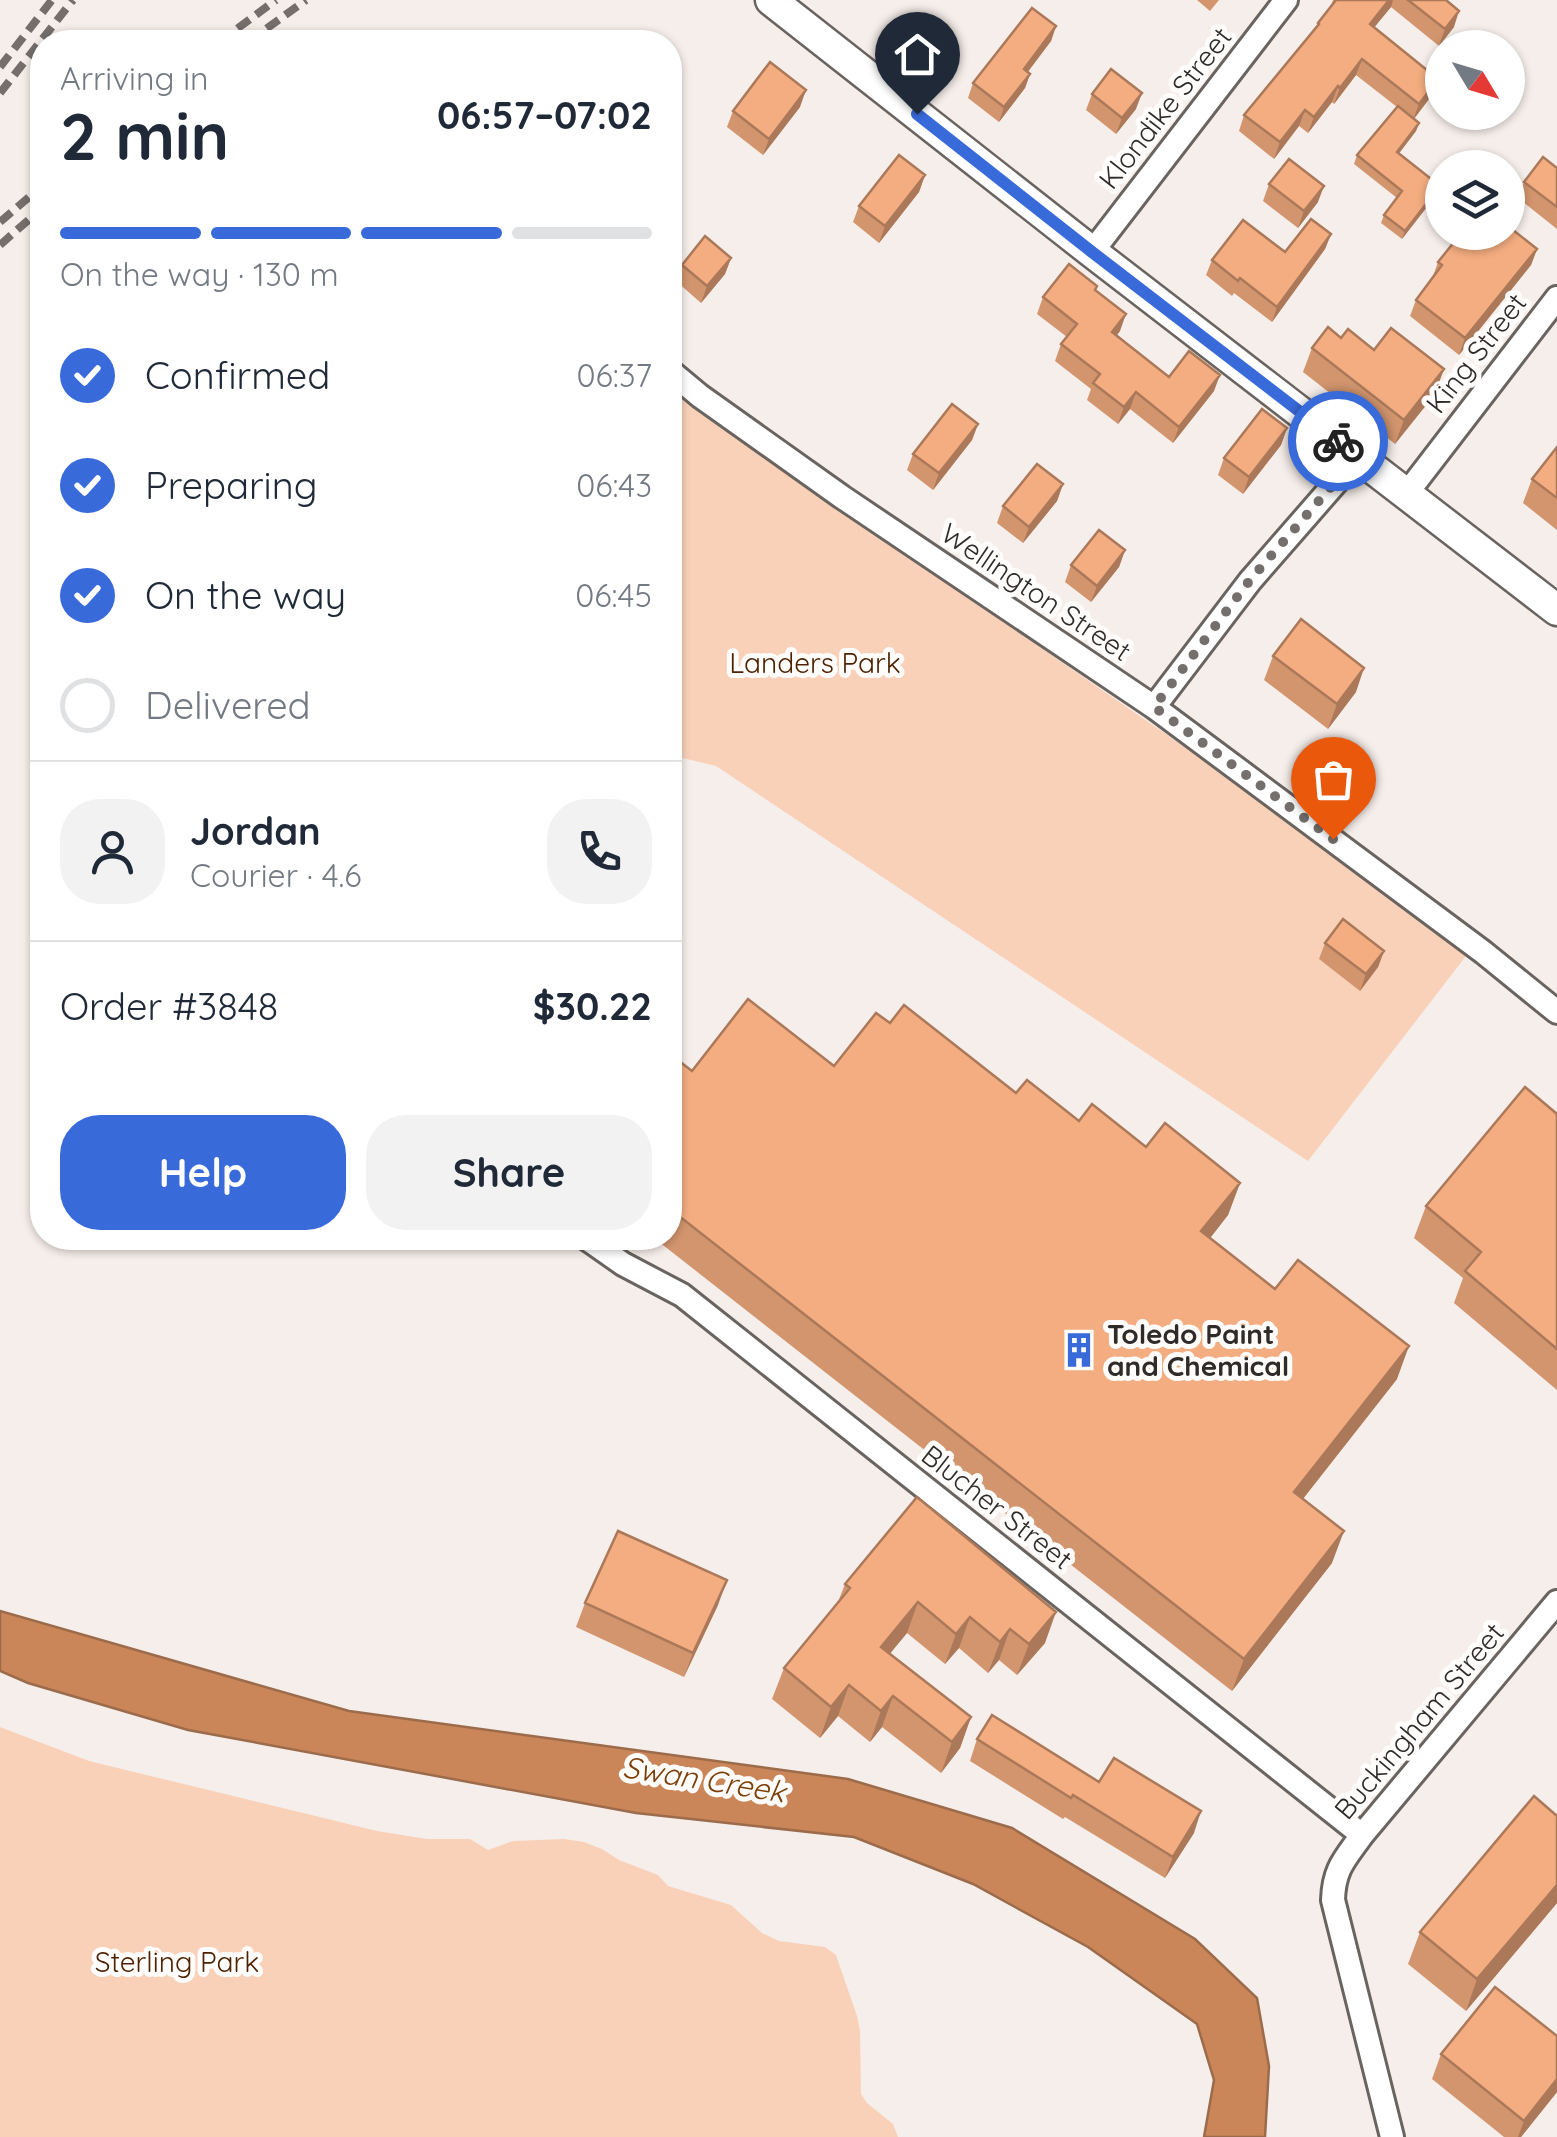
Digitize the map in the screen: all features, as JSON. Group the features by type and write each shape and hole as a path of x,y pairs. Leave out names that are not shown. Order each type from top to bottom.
{"street":[{"path":"771,0 1557,610"},
{"name":"Klondike Street","path":"1092,252 1286,0"},
{"name":"King Street","path":"1407,493 1557,298"},
{"name":"Wellington Street","path":"682,381 842,497 1154,707 1468,940 1557,1012"},
{"path":"1154,707 1250,580 1358,456"},
{"name":"Blucher Street","path":"603,1250 682,1295 1362,1836"},
{"name":"Buckingham Street","path":"1392,2137 1333,1900 1333,1881 1362,1836 1557,1602"}],"green space":[{"name":"Landers Park","path":"682,397 700,413 1263,801 1466,956 1308,1161 716,766 682,758"},
{"name":"Sterling Park","path":"0,1727 89,1761 377,1831 427,1839 470,1839 488,1850 513,1841 584,1842 658,1875 668,1886 731,1905 762,1933 779,1941 825,1947 836,1955 857,2016 861,2094 893,2124 898,2137 0,2137"}],"water":[{"name":"Swan Creek","path":"0,1611 349,1711 848,1779 1012,1828 1195,1939 1257,1998 1269,2066 1265,2137 1204,2137 1214,2080 1197,2024 1088,1947 973,1884 854,1837 636,1813 188,1730 28,1683 0,1671"}],"building":[{"path":"1336,0 1389,0 1370,24 1425,68 1425,96 1419,104 1362,59 1314,117 1305,110 1280,142 1244,115"},
{"path":"1408,0 1446,0 1459,11 1445,29"},
{"path":"1032,8 1056,26 1024,69 1030,74 1004,107 973,83"},
{"path":"770,62 806,90 769,139 733,111"},
{"path":"1111,69 1142,93 1122,118 1092,94"},
{"path":"1398,106 1419,123 1397,152 1425,174 1425,205 1405,231 1384,215 1402,191 1357,155"},
{"path":"899,155 925,175 885,226 859,206"},
{"path":"1543,157 1557,168 1557,207 1525,183"},
{"path":"1289,159 1324,186 1304,211 1269,184"},
{"path":"1311,219 1331,234 1277,307 1212,260 1243,220 1285,252"},
{"path":"705,236 731,258 707,286 682,265"},
{"path":"1525,239 1537,249 1465,338 1416,300 1442,265 1438,262 1448,250 1525,250"},
{"path":"1069,264 1126,314 1112,332 1169,377 1189,351 1220,375 1179,427 1136,392 1124,407 1093,383 1100,374 1061,344 1077,324 1043,297"},
{"path":"1328,327 1341,338 1348,329 1374,350 1391,328 1444,369 1404,420 1312,348"},
{"path":"952,404 978,424 939,473 913,454"},
{"path":"1262,409 1287,428 1249,477 1224,458"},
{"path":"1557,447 1557,498 1532,479"},
{"path":"1037,464 1063,484 1029,527 1003,506"},
{"path":"1099,530 1125,550 1097,586 1071,565"},
{"path":"1301,619 1364,668 1337,704 1273,656"},
{"path":"1343,919 1384,951 1366,974 1325,943"},
{"name":"Toledo Paint and Chemical","path":"748,999 834,1066 876,1013 890,1023 904,1005 1016,1093 1027,1080 1079,1121 1092,1104 1146,1147 1165,1123 1240,1183 1201,1231 1275,1289 1298,1260 1409,1346 1294,1492 1344,1531 1244,1659 682,1218 682,1063 692,1071"},
{"path":"1525,1087 1557,1114 1557,1349 1465,1271 1481,1252 1426,1206"},
{"path":"917,1497 1056,1612 1029,1644 1010,1629 1000,1642 970,1617 956,1634 918,1602 881,1647 971,1717 952,1742 893,1696 881,1711 849,1685 831,1707 784,1668 850,1588 845,1584"},
{"path":"618,1531 727,1580 693,1653 585,1603"},
{"path":"992,1715 1099,1782 1114,1758 1201,1811 1173,1857 977,1739"},
{"path":"1534,1796 1557,1816 1557,1885 1477,1979 1420,1932"},
{"path":"1495,1987 1557,2036 1557,2079 1524,2121 1441,2054"}],"railway":[{"path":"0,67 52,0"},
{"path":"49,30 73,0"},
{"path":"235,30 276,0"},
{"path":"265,30 306,0"},
{"path":"0,93 30,55"},
{"path":"0,222 30,196"},
{"path":"0,245 30,219"}],"way so far":[{"path":"1333,839 1154,707 1250,580 1358,456 1338,441"}],"place":[{"name":"Toledo Paint and Chemical","path":"1079,1350"}],"route":[{"path":"917,114 1338,441"}]}
